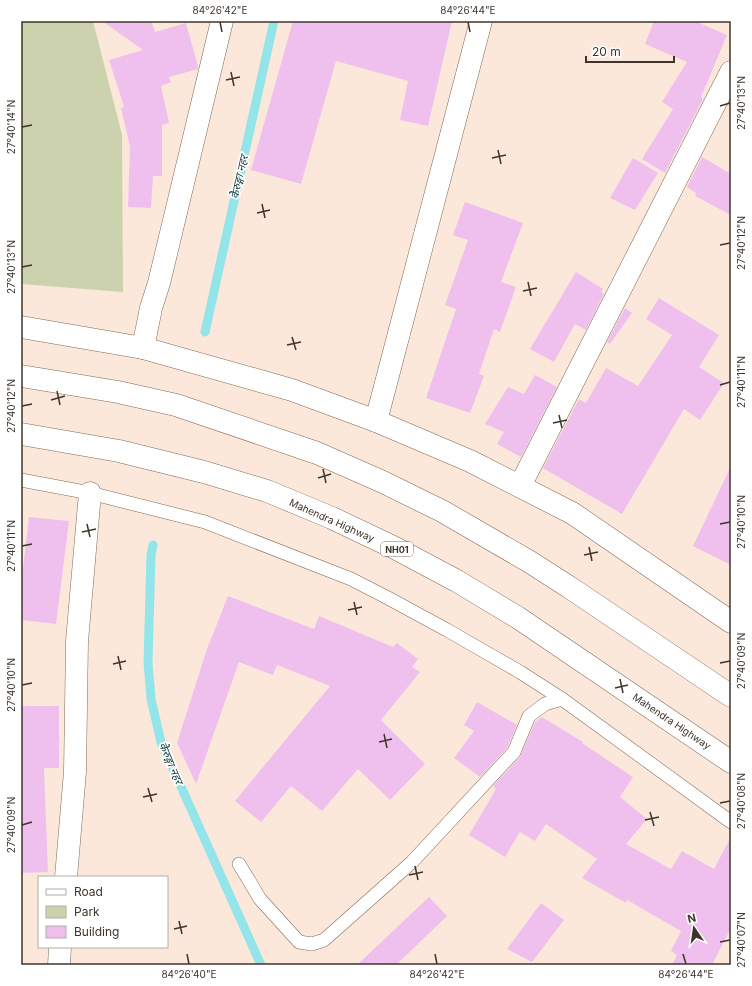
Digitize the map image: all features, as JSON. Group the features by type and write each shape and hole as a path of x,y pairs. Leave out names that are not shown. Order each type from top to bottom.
{"main road":[{"path":"143,348 151,308 159,283 222,21"},
{"path":"376,421 481,21"},
{"path":"520,486 729,81"},
{"path":"21,327 143,348 292,390 376,421 470,461 572,513 731,622"},
{"path":"21,376 118,392 176,405 318,453 384,482 442,511 536,566 731,696"},
{"name":"Mahendra Highway","path":"21,434 120,451 204,472 267,491 332,518 395,548 457,581 517,617 731,762"},
{"path":"66,876 75,772 78,641 90,492"},
{"path":"60,948 60,965"}],"lane":[{"path":"21,480 90,492 205,522 351,580 447,630 520,672 562,699 731,822"},
{"path":"239,864 260,899 299,942 312,944 324,940 412,862 514,752 529,716 545,704 562,699"}],"green space":[{"path":"21,21 93,21 122,135 123,292 21,284"}],"building":[{"path":"102,21 151,21 155,32 186,23 198,66 198,69 169,77 171,82 161,86 169,123 162,125 162,176 153,176 151,208 128,207 130,147 121,108 124,107 109,60 143,50"},
{"path":"293,21 452,21 428,126 400,120 408,81 336,61 301,184 251,170"},
{"path":"654,21 695,21 727,35 701,97 703,99 665,173 642,159 673,109 662,102 687,62 645,44"},
{"path":"702,157 731,174 731,215 695,196 696,193 687,187"},
{"path":"633,158 658,173 635,210 610,198"},
{"path":"465,202 523,223 501,282 516,287 500,332 494,329 479,374 484,376 470,413 426,398 456,309 445,305 468,240 453,235"},
{"path":"576,272 603,289 601,292 604,294 586,330 575,324 554,362 530,349"},
{"path":"659,298 719,335 699,367 724,383 700,420 684,409 622,514 543,468 579,399 586,403 606,368 638,386 672,335 646,319"},
{"path":"625,308 632,313 610,344 607,342"},
{"path":"535,375 557,387 521,457 497,444 504,432 485,424 508,387 524,394"},
{"path":"731,466 731,565 693,546"},
{"path":"29,517 69,521 56,624 21,620 21,586"},
{"path":"228,596 314,629 319,616 393,647 397,643 418,659 412,667 420,672 381,720 425,764 390,800 358,769 322,811 291,786 261,822 235,801 330,686 277,665 273,675 239,662 196,784 177,743 207,649"},
{"path":"477,702 517,725 507,748 480,777 454,758 474,731 464,725"},
{"path":"21,706 59,706 59,768 44,768 48,872 21,873"},
{"path":"542,717 583,742 582,743 633,777 620,797 647,819 626,844 671,869 682,851 714,869 731,837 731,928 712,965 672,965 677,955 671,951 681,931 627,900 626,903 582,878 597,859 546,824 535,841 520,832 505,857 469,835 496,789 493,786 520,757 535,722"},
{"path":"429,897 447,916 396,965 357,965"},
{"path":"541,903 564,920 532,962 507,949"}],"waterway":[{"name":"केेरुङ्गा नहर","path":"205,332 274,21"},
{"name":"केेरुङ्गा नहर","path":"153,545 151,555 148,662 151,699 161,742 261,965"}]}
